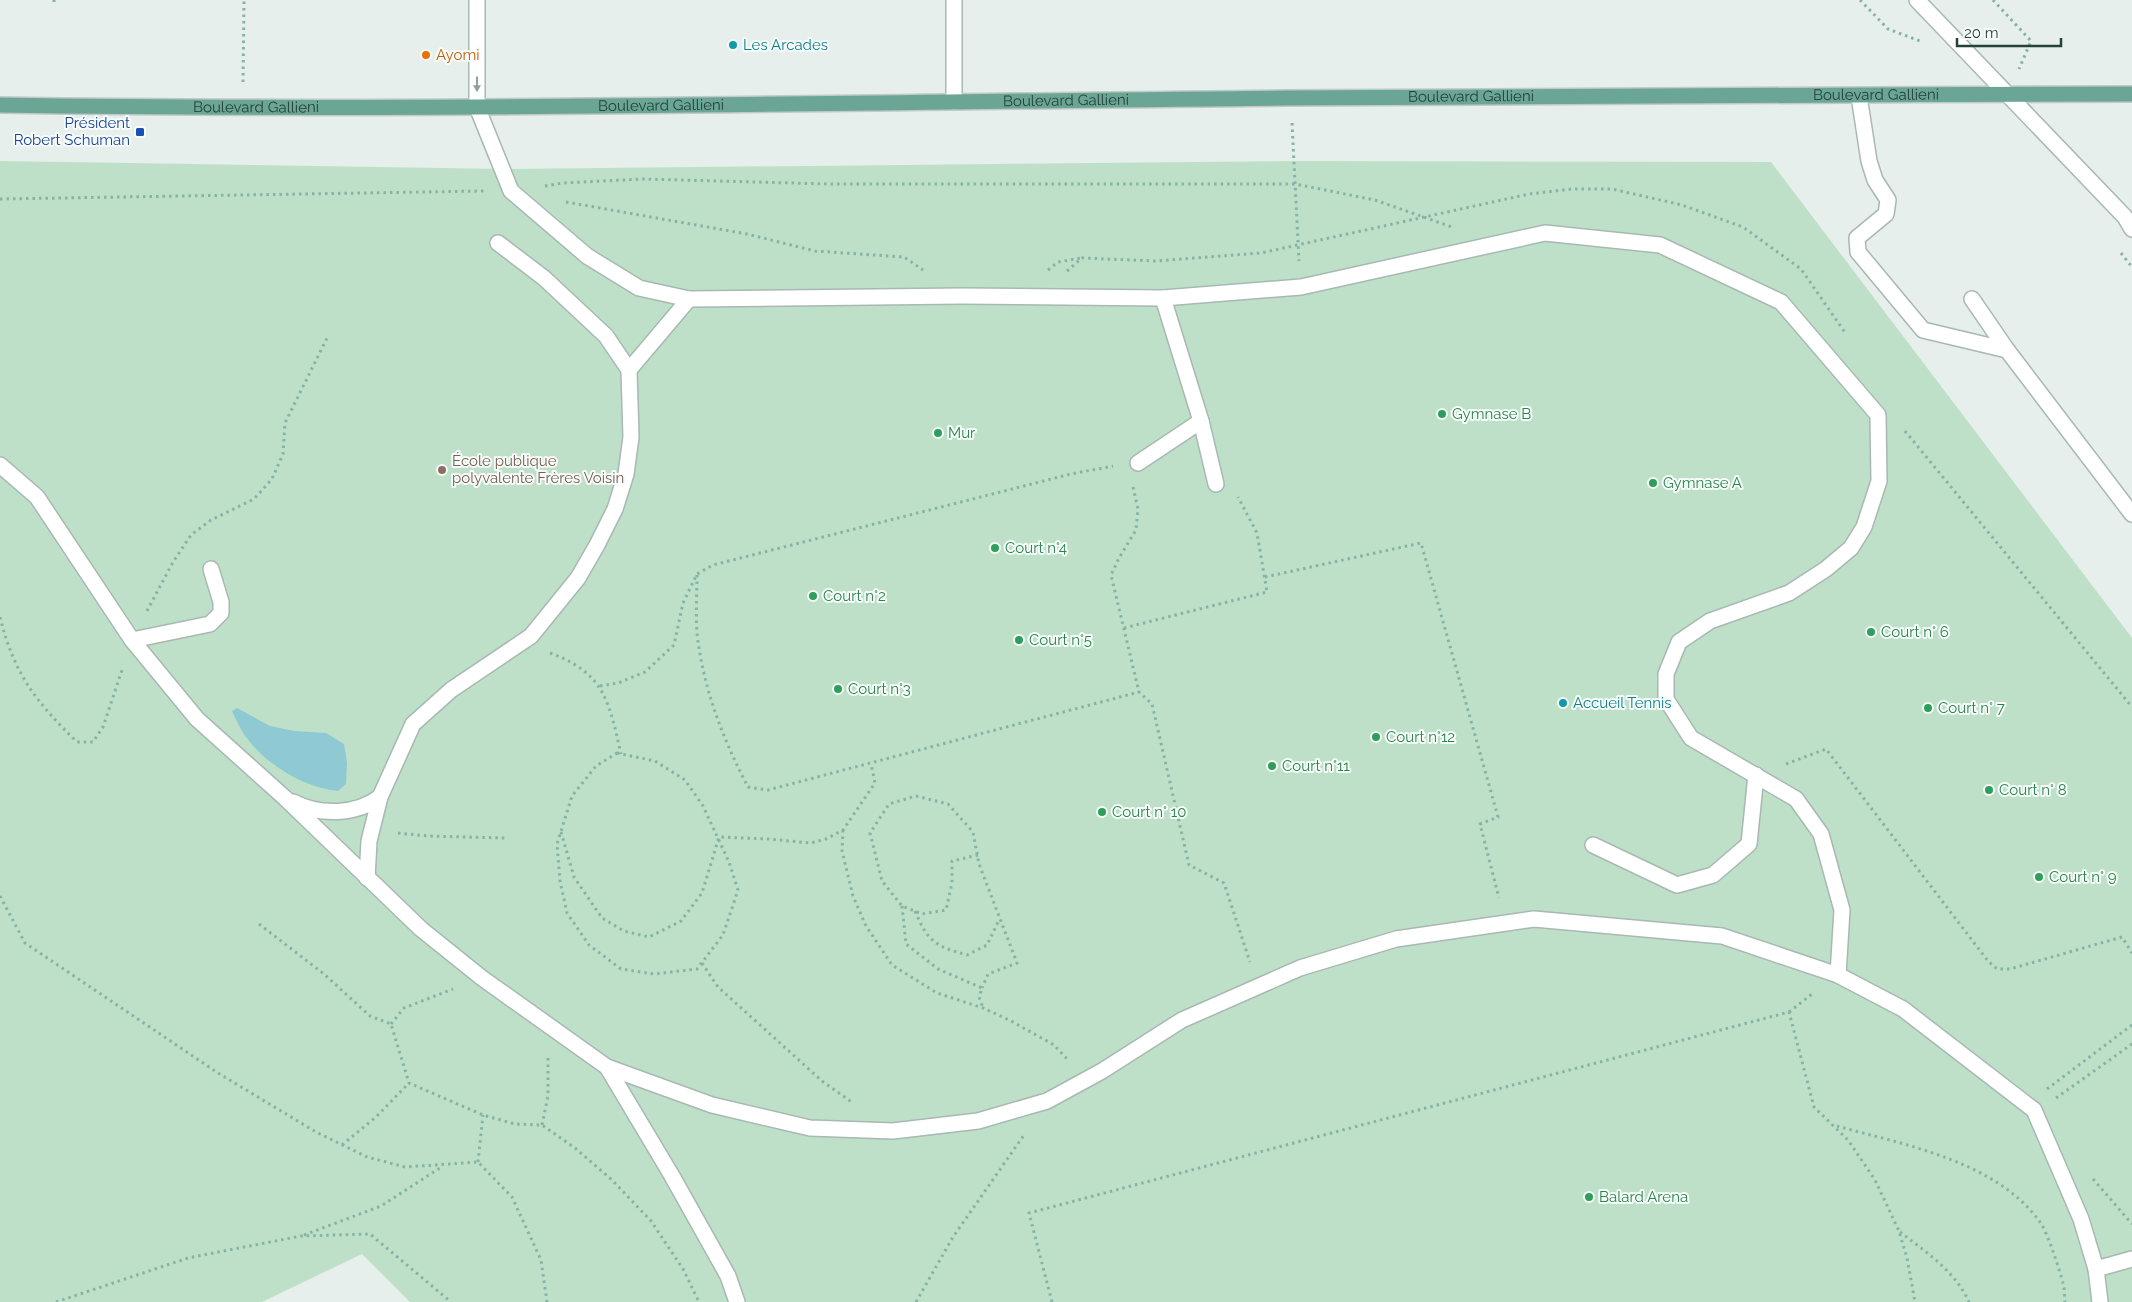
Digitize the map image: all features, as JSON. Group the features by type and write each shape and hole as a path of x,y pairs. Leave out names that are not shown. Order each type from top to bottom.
{"main road":[{"name":"Boulevard Gallieni","path":"0,105 477,107 1291,98 2132,94"}],"street":[{"path":"477,0 477,107 512,191 594,261 640,288 690,299 962,296 1162,298 1301,287 1545,232 1660,245 1781,302 1878,415 1879,481 1864,528 1852,548 1826,569 1789,593 1710,621 1679,642 1666,674 1666,698 1691,738 1796,799 1821,834 1842,910 1838,975"},
{"path":"954,0 954,102"},
{"path":"1917,0 2118,210 2132,228"},
{"path":"1860,96 1869,161 1875,180 1888,200 1886,214 1857,238 1858,252 1923,330 2006,350"},
{"path":"367,878 369,841 380,797 413,724 451,690 530,636 578,578 598,546 614,509 626,474 631,437 629,370 606,336 544,278 498,243"},
{"path":"1162,298 1201,421 1216,484"},
{"path":"629,370 690,299"},
{"path":"1972,299 2006,350 2132,514"},
{"path":"1138,463 1201,421"},
{"path":"0,466 37,496 132,640 197,719 285,798 421,929 482,978 607,1067 712,1105 810,1128 893,1131 978,1121 1047,1101 1087,1079 1182,1020 1300,968 1396,939 1534,919 1722,936 1838,975 1903,1009 2034,1110 2081,1219 2096,1269 2100,1302"},
{"path":"132,640 210,624 221,613 221,602 211,569"},
{"path":"1593,846 1678,885 1713,875 1749,844 1756,775"},
{"path":"285,798 301,807 342,812 368,806 380,797"},
{"path":"607,1067 672,1176 723,1268 737,1302"},
{"path":"2096,1269 2132,1259"}],"path":[{"path":"243,107 244,0"},
{"path":"1994,0 2032,40 2008,94"},
{"path":"1291,98 1301,287"},
{"path":"0,198 512,191 563,183 644,179 830,184 1295,184 1374,200 1459,229"},
{"path":"557,200 739,232 815,251 904,256 926,272"},
{"path":"2116,246 2132,267"},
{"path":"0,617 21,676 47,712 77,742 93,742 103,727 132,640 173,562 191,534 211,520 254,499 272,478 283,454 285,423 326,338"},
{"path":"1878,415 1887,409 2132,707"},
{"path":"1138,463 1132,483 1138,509 1136,530 1119,558 1111,576 1139,692 1152,704 1189,865 1224,883 1258,986"},
{"path":"600,686 618,683 646,672 674,645 683,603 697,574 713,565 1104,467"},
{"path":"1124,628 1267,592 1257,533 1254,526 1239,498 1216,484"},
{"path":"1265,577 1421,543 1498,818 1480,824 1506,923"},
{"path":"697,574 698,640 710,698 729,750 748,787 768,790 1139,692"},
{"path":"522,642 571,661 600,686 614,722 622,754"},
{"path":"1756,775 1826,749 1988,961 1997,969 2010,969 2122,936 2132,953"},
{"path":"617,753 622,754 655,761 685,780 703,806 719,837 738,890 723,935 697,969 654,974 621,969 589,945 567,913 560,881 557,844 572,796 596,766 617,753"},
{"path":"719,837 811,843 826,840 843,830 875,783 871,764"},
{"path":"982,988 938,969 906,944 902,906 882,881 870,833 889,804 916,796 948,804 973,832 978,855 1017,963 988,974 980,997 983,1008"},
{"path":"372,830 428,836 506,838"},
{"path":"843,830 842,851 853,896 866,926 892,964 937,993 983,1008 1054,1045 1087,1079"},
{"path":"561,831 574,877 602,918 624,931 649,937 681,921 702,893 719,837"},
{"path":"902,906 922,914 946,910 952,883 952,861 978,855"},
{"path":"0,896 25,942 218,1074 316,1132 367,1157 405,1167 478,1162 512,1197 542,1260 547,1302"},
{"path":"914,910 922,930 940,948 966,955 987,945 1000,919"},
{"path":"259,924 324,974 370,1016 390,1024"},
{"path":"702,963 718,987 822,1081 854,1103"},
{"path":"390,1024 404,1008 482,978"},
{"path":"1052,1302 1028,1213 1789,1012 1814,1107 1834,1125 1860,1156 1875,1180 1899,1231 1907,1258 1915,1302"},
{"path":"390,1024 409,1084 483,1115 516,1124 542,1125 575,1148 612,1180 651,1221 683,1269 699,1302"},
{"path":"542,1125 548,1096 549,1025"},
{"path":"2043,1091 2132,1025"},
{"path":"2053,1100 2132,1044"},
{"path":"342,1145 376,1118 409,1084"},
{"path":"916,1302 954,1238 1047,1101"},
{"path":"478,1162 483,1115"},
{"path":"1834,1125 1918,1149 1973,1168 2014,1193 2042,1223 2063,1283 2065,1302"},
{"path":"301,1236 381,1206 445,1164"},
{"path":"1899,1231 1942,1265 1964,1292 1968,1302"},
{"path":"56,1302 188,1258 301,1236 370,1234 450,1302"}],"green space":[{"path":"0,161 503,169 1294,161 1771,162 2132,638 2132,1302 410,1302 362,1254 262,1302 0,1302"}],"water":[{"path":"237,708 270,726 294,731 326,733 344,744 347,763 346,784 338,791 326,789 301,781 278,768 258,751 245,735 232,711"}],"place":[{"name":"Les Arcades","path":"733,45"},
{"name":"Ayomi","path":"426,55"},
{"name":"Président Robert Schuman","path":"140,132"},
{"name":"Gymnase B","path":"1442,414"},
{"name":"Mur","path":"938,433"},
{"name":"École publique polyvalente Frères Voisin","path":"442,470"},
{"name":"Gymnase A","path":"1653,483"},
{"name":"Court n°4","path":"995,548"},
{"name":"Court n°2","path":"813,596"},
{"name":"Court n° 6","path":"1871,632"},
{"name":"Court n°5","path":"1019,640"},
{"name":"Court n°3","path":"838,689"},
{"name":"Accueil Tennis","path":"1563,703"},
{"name":"Court n° 7","path":"1928,708"},
{"name":"Court n°12","path":"1376,737"},
{"name":"Court n°11","path":"1272,766"},
{"name":"Court n° 8","path":"1989,790"},
{"name":"Court n° 10","path":"1102,812"},
{"name":"Court n° 9","path":"2039,877"},
{"name":"Balard Arena","path":"1589,1197"}]}
